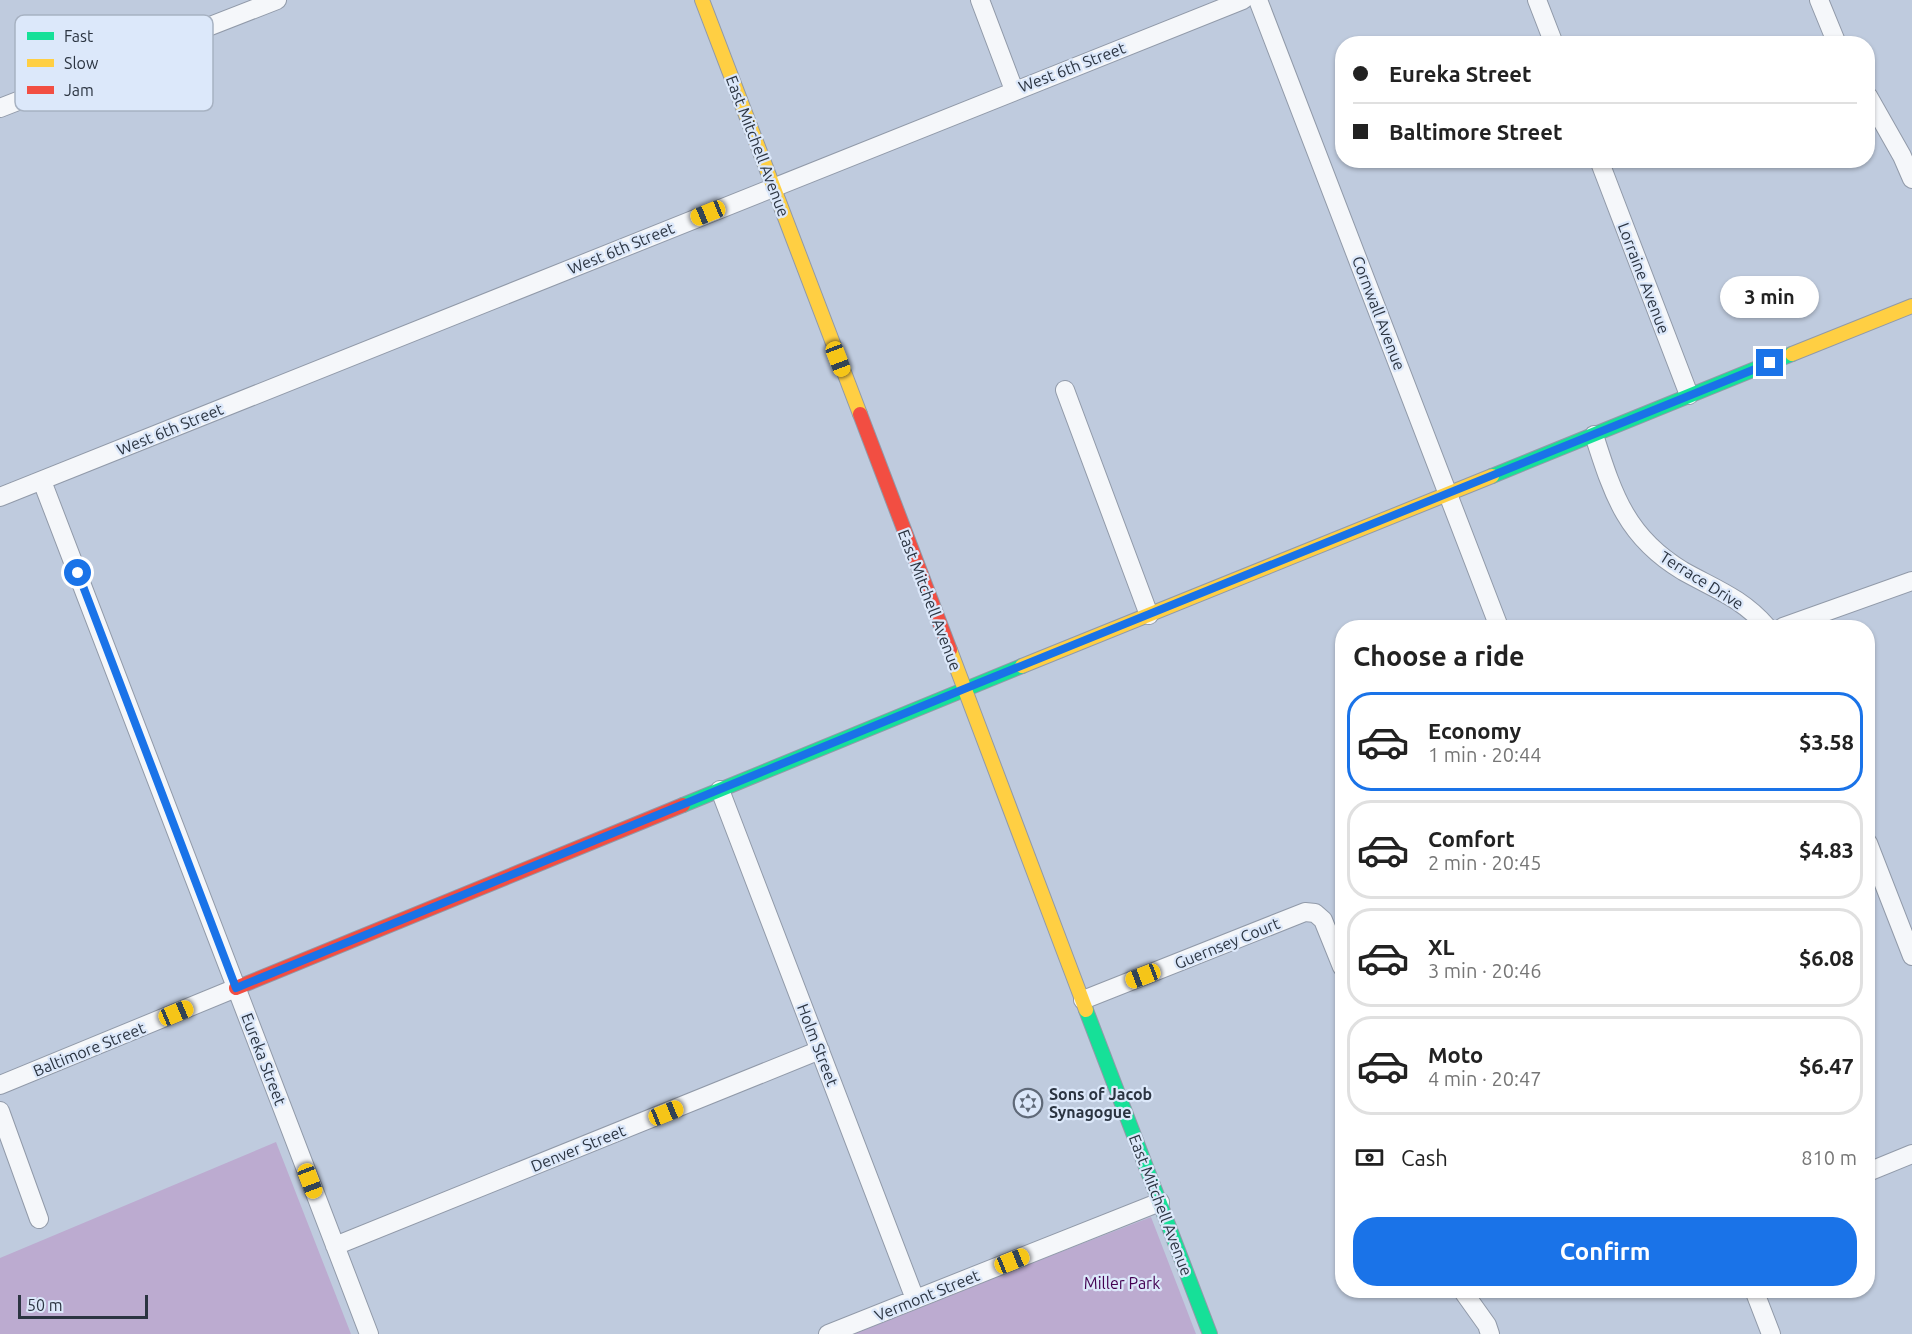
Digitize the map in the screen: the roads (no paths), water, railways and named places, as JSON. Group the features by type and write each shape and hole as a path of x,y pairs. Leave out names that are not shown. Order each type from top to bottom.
{"street":[{"path":"213,25 277,0"},
{"name":"East Mitchell Avenue","path":"702,0 1210,1334"},
{"path":"980,0 1014,90"},
{"name":"West 6th Street","path":"0,496 1243,0"},
{"name":"Cornwall Avenue","path":"1258,0 1496,620"},
{"path":"1537,0 1551,36"},
{"path":"1819,0 1834,36"},
{"path":"0,108 15,102"},
{"path":"1875,108 1912,178"},
{"name":"Lorraine Avenue","path":"1602,168 1689,395"},
{"name":"Baltimore Street","path":"0,1085 964,689 1912,306"},
{"path":"1065,390 1149,615"},
{"name":"Terrace Drive","path":"1594,435 1611,488 1633,528 1665,559 1724,591 1745,605 1760,620"},
{"name":"Eureka Street","path":"42,481 369,1334"},
{"path":"1803,620 1912,581"},
{"name":"Holm Street","path":"720,790 915,1299"},
{"path":"1875,861 1912,956"},
{"name":"Guernsey Court","path":"1083,1000 1305,912 1315,913 1323,920 1335,950"},
{"name":"Denver Street","path":"335,1246 820,1050"},
{"path":"0,1111 39,1219"},
{"path":"1875,1169 1912,1154"},
{"name":"Vermont Street","path":"828,1334 1160,1202"},
{"path":"1468,1298 1487,1325 1490,1334"},
{"path":"1757,1298 1771,1334"}],"place":[{"name":"Sons of Jacob Synagogue","path":"1028,1103"}],"park label":[{"name":"Miller Park","path":"1122,1283"}]}
